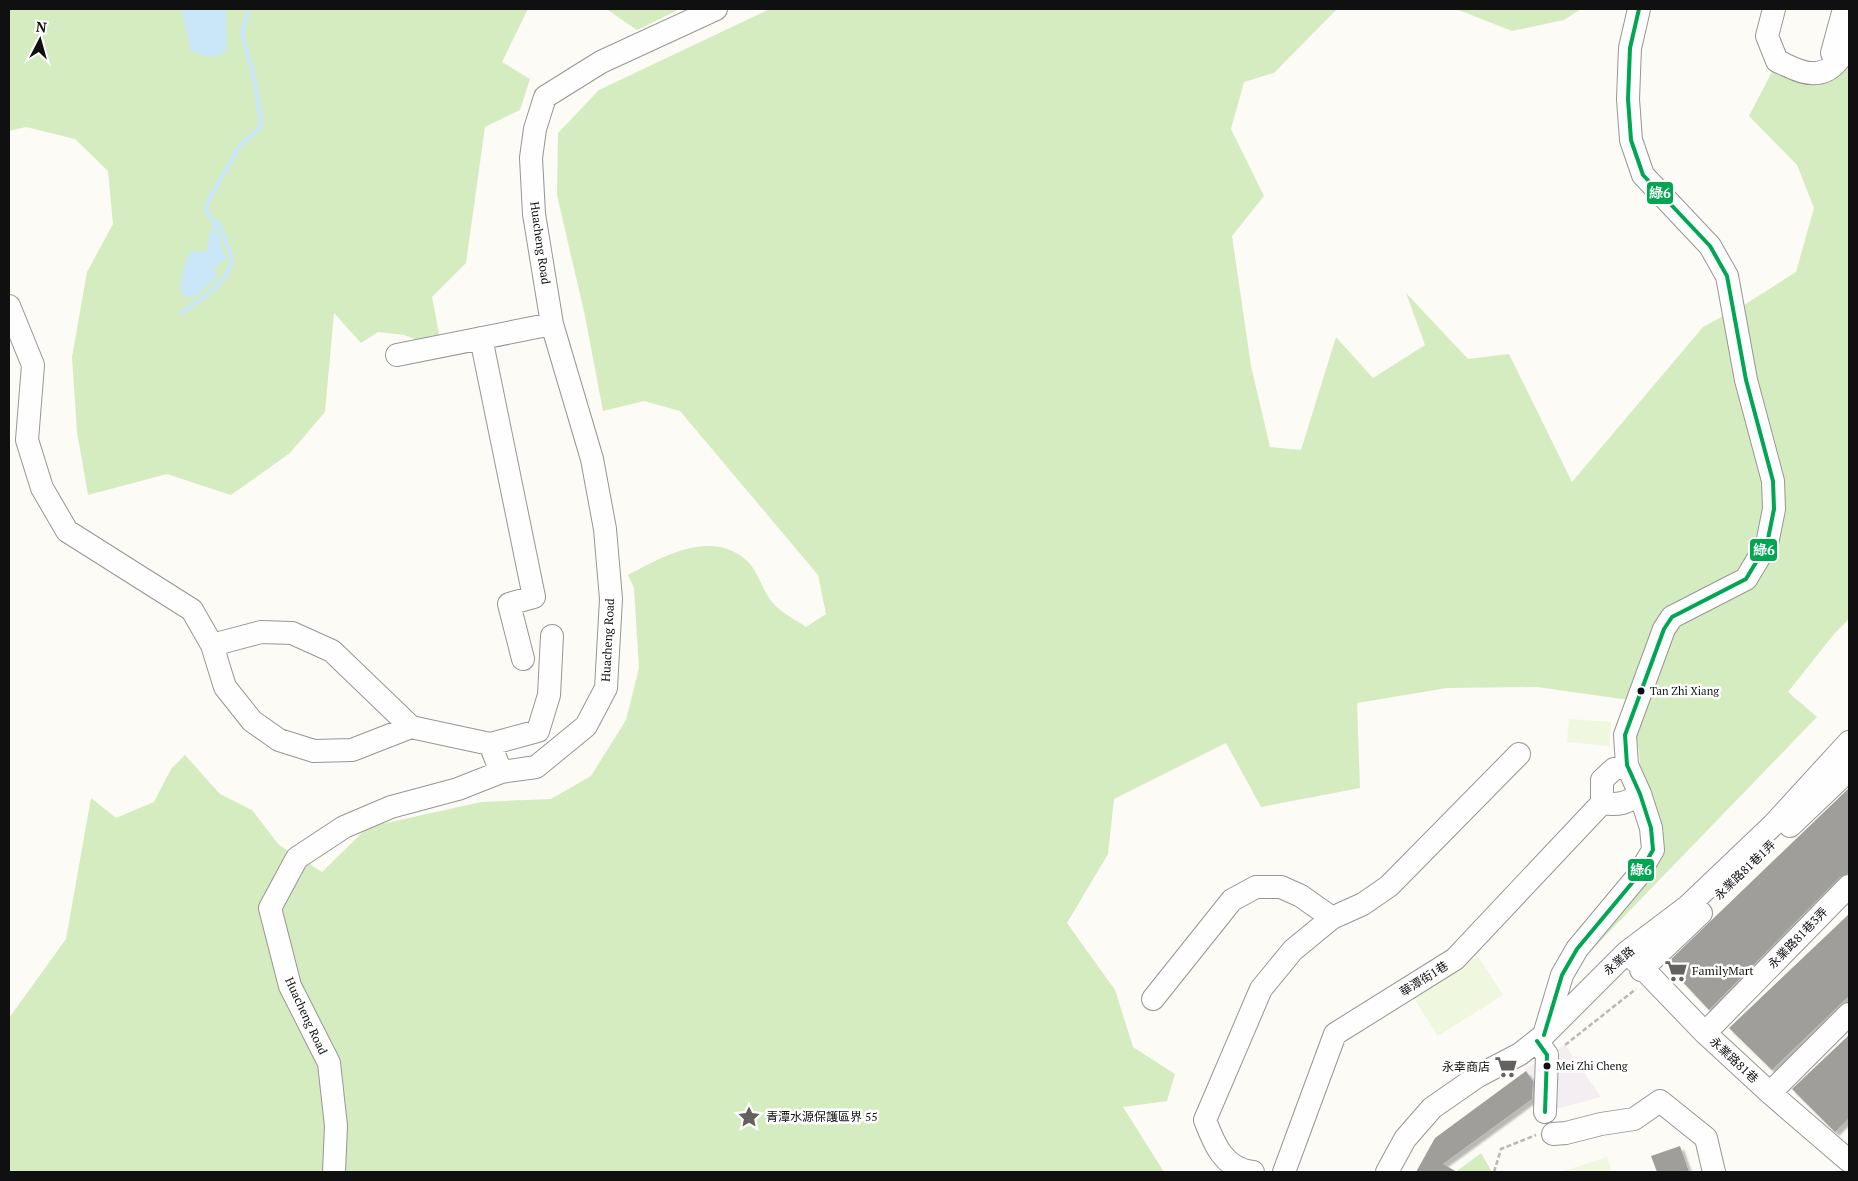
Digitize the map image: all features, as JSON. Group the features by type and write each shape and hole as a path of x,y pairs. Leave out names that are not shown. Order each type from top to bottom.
{"street":[{"name":"Huacheng Road","path":"334,1172 336,1126 328,1063 290,986 270,908 297,858 344,828 390,807 458,789 501,772 536,767 586,726 606,688 611,599 605,529 592,460 552,324 534,214 531,158 535,129 545,97 601,62 716,9"},
{"path":"1545,1112 1547,1055 1541,1038 1562,975 1577,949 1638,877 1653,850 1650,828 1640,794 1627,765 1625,735 1664,629 1672,617 1746,579 1767,544 1774,509 1773,481 1746,380 1727,276 1710,246 1642,175 1631,140 1628,99 1630,48 1639,9"},
{"path":"1774,9 1767,36 1778,61 1810,74 1827,71 1845,52 1849,37"},
{"path":"1827,71 1844,9"},
{"path":"9,306 33,365 27,440 42,488 67,531 192,610 212,645 225,687 252,721 278,740 314,751 352,750 411,728 490,744 538,731 549,695 552,636"},
{"path":"397,355 552,324"},
{"path":"481,338 534,598 509,604 523,659"},
{"path":"212,645 261,632 292,633 332,651 411,728"},
{"name":"永業路","path":"1387,1172 1405,1139 1432,1108 1452,1092 1520,1054 1541,1038 1627,952 1688,906 1772,825 1849,742"},
{"path":"490,744 501,772"},
{"path":"1253,1172 1240,1171 1215,1148 1205,1120 1261,989 1294,950 1332,918 1363,904 1389,886 1519,754"},
{"path":"1627,765 1614,769 1602,780 1602,803 1621,804 1640,794"},
{"name":"永業路81巷1弄","path":"1646,974 1849,770"},
{"name":"華潭街1巷","path":"1284,1172 1335,1034 1455,959 1602,803"},
{"name":"永業路81巷3弄","path":"1705,1033 1849,886"},
{"path":"1153,999 1232,900 1256,887 1281,887 1301,896 1332,918"},
{"name":"永業路81巷","path":"1627,952 1646,974 1705,1033 1770,1093 1845,1150"},
{"path":"1770,1093 1849,1014"},
{"path":"1553,1134 1634,1119 1660,1101 1706,1138 1714,1172"}],"path":[{"path":"1564,1045 1646,974"},
{"path":"1494,1172 1501,1149 1531,1136 1553,1134"}],"shaded area":[{"path":"1565,1045 1601,1097 1545,1112 1525,1069"}],"green space":[{"path":"9,9 528,9 502,62 530,79 520,110 485,127 466,263 432,297 442,349 404,335 378,332 361,343 334,313 325,412 290,453 231,495 167,474 88,495 77,432 72,357 87,272 113,224 108,171 75,139 26,127 9,131"},
{"path":"606,9 680,9 637,30"},
{"path":"770,9 1337,9 1274,73 1244,82 1231,129 1264,196 1232,236 1251,366 1270,447 1301,450 1336,337 1373,378 1425,345 1406,293 1468,359 1509,354 1572,482 1703,327 1744,305 1796,272 1814,208 1797,165 1749,116 1774,68 1814,85 1849,58 1849,619 1834,634 1788,692 1817,717 1580,962 1646,852 1639,752 1629,700 1537,687 1447,688 1357,703 1360,788 1261,807 1226,743 1114,799 1108,854 1067,923 1115,990 1133,1047 1175,1074 1167,1101 1123,1107 1164,1172 9,1172 9,1018 66,939 91,798 116,818 154,802 171,769 185,755 220,794 252,810 279,845 322,872 368,827 481,802 551,799 591,776 626,720 639,668 634,588 628,575 641,568 687,549 702,546 718,547 732,551 746,560 754,569 765,592 775,606 806,627 826,614 818,575 680,411 644,401 603,411 585,316 557,195 558,133 599,90"},
{"path":"1456,9 1581,9 1564,20 1512,31"},
{"path":"1569,719 1611,722 1609,746 1567,742"},
{"path":"1478,956 1503,995 1438,1036 1413,997"},
{"path":"1481,1153 1492,1172 1456,1172 1457,1171"},
{"path":"1607,1157 1612,1172 1561,1172"}],"water":[{"path":"181,9 226,9 227,50 214,56 205,56 191,51"},
{"path":"209,233 220,234 222,249 227,257 213,270 218,277 194,297 184,297 181,281 190,251 207,252"}],"building":[{"path":"1849,788 1849,873 1840,877 1709,1010 1666,964"},
{"path":"1849,914 1849,996 1772,1070 1729,1028"},
{"path":"1849,1035 1849,1118 1835,1132 1792,1089"},
{"path":"1526,1071 1533,1081 1532,1099 1443,1164 1457,1172 1416,1172 1435,1138"},
{"path":"1680,1146 1689,1172 1657,1172 1651,1156"}],"waterway":[{"path":"214,233 214,222 206,211 209,200 240,145 260,128 261,121 254,78 242,34 249,9"},
{"path":"181,313 213,289 221,281 231,265 231,256 227,243 218,222 214,222"}],"transit line":[{"name":"綠6","path":"1544,1035 1562,975 1577,949 1637,877 1653,850 1651,828 1640,794 1627,765 1625,735 1664,629 1672,617 1746,579 1767,544 1774,509 1773,481 1746,380 1727,276 1710,246 1643,175 1631,140 1628,99 1630,48 1639,9"},
{"name":"綠6","path":"1537,1041 1547,1055 1545,1112"}],"place":[{"name":"Tan Zhi Xiang","path":"1641,691"},
{"name":"FamilyMart","path":"1676,971"},
{"name":"Mei Zhi Cheng","path":"1547,1066"},
{"name":"永幸商店","path":"1506,1067"},
{"name":"青潭水源保護區界 55","path":"749,1117"}]}
